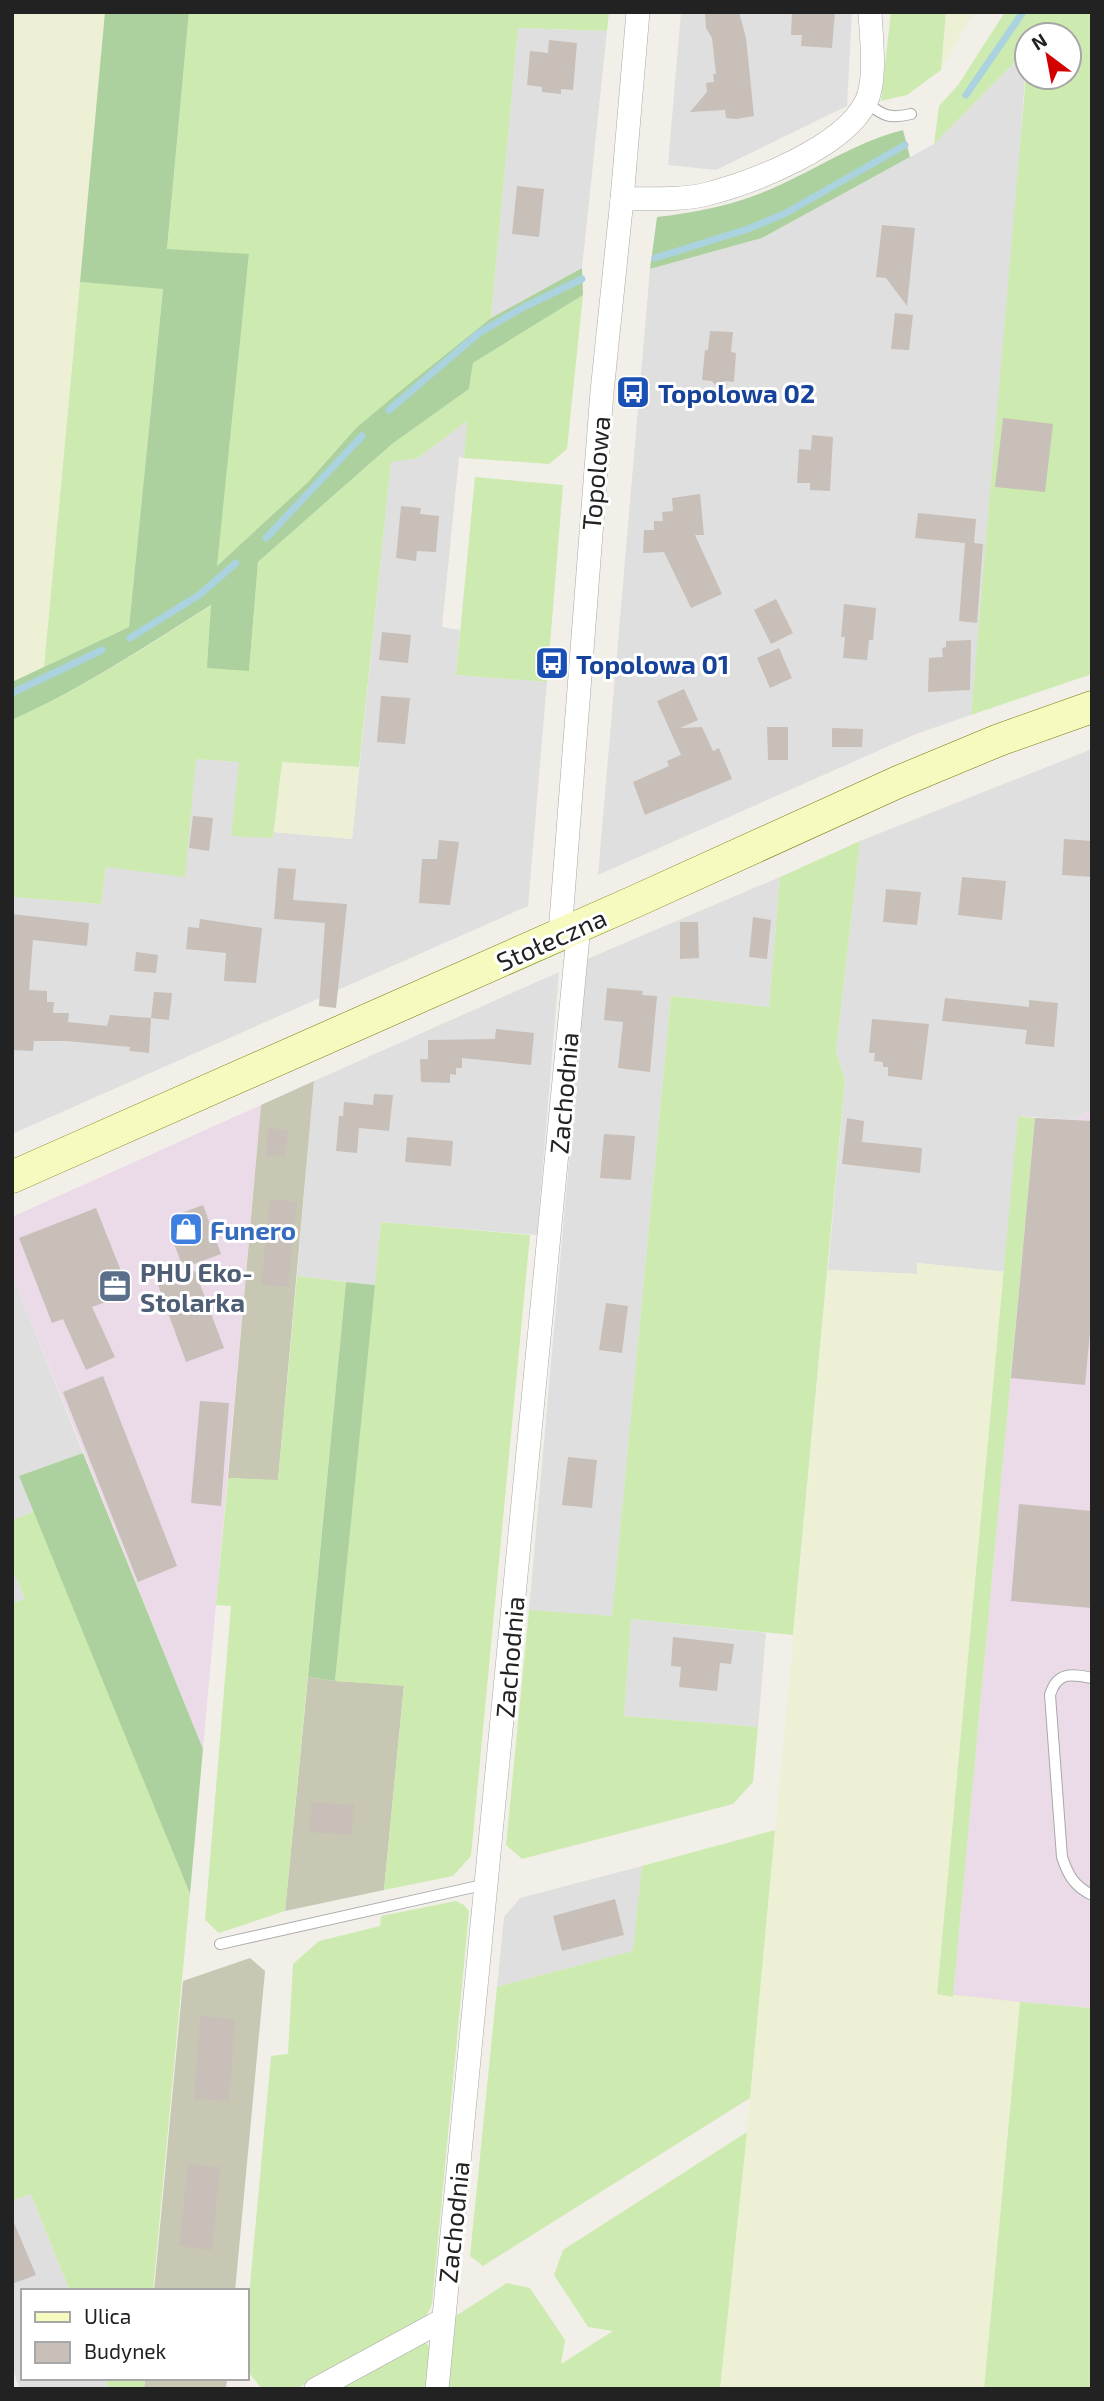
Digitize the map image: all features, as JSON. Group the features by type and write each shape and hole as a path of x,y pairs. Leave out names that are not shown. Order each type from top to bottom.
{"main road":[{"name":"Stołeczna","path":"12,1177 898,782 999,740 1092,707"}],"street":[{"name":"Topolowa","path":"569,930 602,392 638,12"},
{"path":"622,199 680,198 707,194 789,166 842,132 866,102 872,75 870,12"},
{"name":"Zachodnia","path":"437,2389 487,1884 569,930"},
{"path":"316,2389 443,2320"}],"lane":[{"path":"866,102 881,115 897,118 911,114"},
{"path":"1092,1678 1071,1674 1061,1678 1053,1684 1050,1695 1062,1857 1069,1877 1083,1891 1092,1895"},
{"path":"220,1944 487,1884"}],"shaded area":[{"path":"12,12 105,12 44,667 12,682"},
{"path":"681,12 852,12 847,106 716,170 668,165"},
{"path":"946,12 974,12 941,70"},
{"path":"518,28 607,31 582,268 491,318"},
{"path":"1013,64 1013,91 1024,91 971,715 916,734 598,875 650,269 762,238 934,144"},
{"path":"468,420 464,458 459,457 442,627 460,630 456,675 547,682 528,906 12,1134 12,897 101,904 106,867 196,759 239,762 273,838 274,832 352,839 391,461 418,458"},
{"path":"1092,749 1092,1109 1075,1120 1018,1116 1006,1272 918,1263 917,1274 828,1270 845,1080 836,1051 860,841"},
{"path":"282,762 359,767 352,839 274,832"},
{"path":"780,877 769,1007 671,996 612,1617 529,1610 587,959"},
{"path":"559,972 537,1235 381,1222 375,1285 297,1276 314,1081"},
{"path":"314,1081 278,1481 228,1478 261,1105"},
{"path":"261,1105 203,1749 12,1274 12,1217"},
{"path":"1092,1109 1092,2008 953,1997 1035,1118 1075,1120"},
{"path":"917,1263 1006,1272 937,1993 1020,2002 984,2389 720,2389 828,1270 917,1274"},
{"path":"12,1274 83,1453 20,1476 35,1511 12,1520"},
{"path":"12,1568 25,1599 12,1603"},
{"path":"631,1619 766,1633 758,1727 624,1716"},
{"path":"308,1677 404,1685 384,1890 285,1911"},
{"path":"642,1866 634,1951 497,1987 504,1917 520,1898"},
{"path":"250,1958 265,1971 235,2289 154,2289 183,1981"},
{"path":"31,2194 69,2289 21,2289 21,2380 105,2380 109,2389 20,2389 12,2368 12,2201"},
{"path":"145,2380 227,2380 226,2389 144,2389"}],"green space":[{"path":"105,12 189,12 167,249 249,254 217,566 308,482 356,428 491,318 582,268 583,295 473,363 469,389 392,444 258,562 249,671 207,668 211,605 89,681 12,720 12,682 129,627 163,289 80,282"},
{"path":"189,12 609,12 607,31 518,28 491,318 356,428 308,482 216,567 249,255 167,250"},
{"path":"891,12 946,12 941,70 907,95 881,101"},
{"path":"1005,12 1092,12 1092,674 971,715 1025,91 1083,91 1083,21 1013,21 1013,64 934,144 939,106 958,85"},
{"path":"903,130 910,157 762,238 650,269 657,217 707,209 756,195 865,143"},
{"path":"80,282 163,288 129,627 44,667"},
{"path":"583,295 567,449 549,464 464,458 467,421 418,458 391,462 359,767 282,762 273,838 231,836 239,762 196,759 185,877 106,867 101,904 12,897 12,720 89,681 212,605 249,671 258,562 392,444 469,389 473,363"},
{"path":"475,477 563,485 547,682 456,675"},
{"path":"860,841 836,1051 845,1080 793,1635 631,1619 624,1716 758,1727 753,1782 733,1804 522,1859 506,1845 529,1610 612,1616 671,996 769,1007 780,877"},
{"path":"1018,1116 1035,1118 953,1997 937,1994"},
{"path":"381,1222 530,1235 471,1856 453,1876 384,1890 404,1686 335,1681"},
{"path":"297,1276 346,1282 285,1911 219,1933 205,1920 231,1606 216,1605 228,1478 278,1480"},
{"path":"346,1282 375,1285 335,1681 308,1677"},
{"path":"83,1453 203,1749 190,1894 19,1476"},
{"path":"35,1511 190,1894 153,2289 69,2289 31,2194 12,2201 12,1603 25,1599 12,1568 12,1520"},
{"path":"775,1830 750,2098 483,2266 470,2256 497,1987 633,1951 642,1866"},
{"path":"456,1901 469,1911 432,2304 426,2317 296,2389 262,2389 248,2371 248,2307 271,2056 288,2054 293,1964 319,1941 380,1926 381,1916"},
{"path":"1020,2002 1092,2008 1092,2389 984,2389"},
{"path":"747,2132 720,2389 444,2389 451,2319 507,2283 530,2288 565,2340 561,2364 613,2331 588,2327 554,2275 563,2250"},
{"path":"423,2340 434,2351 431,2389 344,2389 345,2384"},
{"path":"105,2380 145,2380 144,2389 109,2389"}],"building":[{"path":"705,12 739,12 746,38 754,116 726,118 725,110 690,112 707,92 706,83 714,82 713,74 716,74 712,38 706,28"},
{"path":"792,12 835,12 832,48 801,46 802,35 791,35"},
{"path":"549,40 577,43 573,90 561,89 561,94 542,92 542,87 527,85 530,51 548,53"},
{"path":"517,186 544,189 539,237 512,234"},
{"path":"882,225 915,228 907,306 886,278 876,277"},
{"path":"895,313 913,315 909,350 891,349"},
{"path":"710,331 733,332 731,352 736,353 734,382 724,381 718,388 712,381 702,380"},
{"path":"1003,418 1053,424 1045,492 995,487"},
{"path":"812,435 833,437 830,491 810,490 810,483 797,483 799,449 811,450"},
{"path":"700,494 704,535 695,535 722,594 691,608 664,552 643,553 644,530 654,530 654,521 663,521 662,512 673,511 672,498"},
{"path":"401,506 421,508 420,514 439,516 436,552 417,551 416,561 396,558"},
{"path":"918,513 976,519 974,543 983,544 977,623 959,621 965,543 915,538"},
{"path":"776,599 793,633 771,644 754,610"},
{"path":"844,604 876,608 873,640 869,640 867,660 843,658 845,637 841,637"},
{"path":"382,632 411,635 408,663 379,660"},
{"path":"971,640 970,690 928,692 929,658 943,657 942,648 946,647 946,641"},
{"path":"779,648 792,678 770,688 757,658"},
{"path":"684,689 698,720 680,728 702,727 713,751 719,748 732,779 645,815 633,782 669,766 667,761 681,755 657,701"},
{"path":"381,696 410,698 405,744 377,742"},
{"path":"767,727 788,727 788,760 768,760"},
{"path":"832,728 863,729 862,747 832,747"},
{"path":"193,816 213,818 209,851 189,848"},
{"path":"1064,839 1092,841 1092,877 1062,875"},
{"path":"439,840 459,842 450,905 419,903 422,859 437,859"},
{"path":"278,868 296,869 293,900 347,904 336,1008 319,1006 325,923 274,919"},
{"path":"962,877 1006,881 1002,920 958,915"},
{"path":"886,889 921,892 917,925 883,922"},
{"path":"12,914 89,923 87,946 33,940 29,990 47,991 47,1002 54,1002 53,1013 69,1013 68,1022 107,1026 110,1015 151,1018 149,1053 129,1051 130,1047 67,1041 34,1041 33,1051 12,1050"},
{"path":"753,917 771,920 767,959 749,957"},
{"path":"200,919 262,928 256,983 224,981 226,953 186,949 188,927 199,928"},
{"path":"680,922 698,922 699,958 680,959"},
{"path":"136,952 158,955 156,973 134,971"},
{"path":"607,988 643,991 642,995 657,996 650,1072 618,1068 623,1022 604,1020"},
{"path":"154,992 172,993 169,1020 151,1018"},
{"path":"945,998 1029,1007 1029,1000 1058,1003 1054,1047 1025,1044 1027,1030 942,1021"},
{"path":"872,1019 929,1024 922,1080 888,1076 888,1067 883,1067 883,1062 874,1061 875,1053 869,1053"},
{"path":"496,1029 534,1033 531,1065 462,1058 462,1068 456,1068 456,1075 450,1074 450,1083 421,1082 420,1059 428,1059 428,1040 495,1039"},
{"path":"374,1094 393,1095 389,1131 359,1128 357,1153 336,1151 339,1116 343,1116 344,1102 373,1105"},
{"path":"847,1118 864,1121 862,1142 922,1148 920,1173 842,1164"},
{"path":"1035,1118 1092,1121 1092,1311 1085,1385 1011,1378"},
{"path":"268,1128 288,1130 285,1157 266,1156"},
{"path":"604,1134 635,1136 631,1180 600,1178"},
{"path":"407,1137 453,1141 451,1166 405,1162"},
{"path":"270,1199 297,1202 288,1287 261,1285"},
{"path":"203,1205 221,1254 183,1268 172,1238 178,1236 171,1217"},
{"path":"96,1208 123,1276 111,1300 92,1307 115,1357 86,1370 63,1319 52,1323 19,1238"},
{"path":"195,1271 224,1348 186,1362 158,1285"},
{"path":"606,1303 628,1306 622,1353 599,1350"},
{"path":"103,1376 177,1566 138,1582 63,1392"},
{"path":"200,1401 229,1403 221,1506 191,1503"},
{"path":"568,1457 597,1460 592,1508 562,1505"},
{"path":"1019,1504 1092,1511 1092,1608 1011,1601"},
{"path":"673,1637 734,1644 731,1664 720,1663 717,1691 679,1687 681,1667 671,1666"},
{"path":"311,1802 354,1805 352,1835 309,1832"},
{"path":"615,1899 624,1935 562,1951 553,1916"},
{"path":"200,2016 235,2019 229,2101 194,2099"},
{"path":"188,2164 220,2167 212,2250 179,2246"},
{"path":"12,2218 36,2275 12,2284"}],"waterway":[{"path":"966,95 1023,12"},
{"path":"655,258 748,229 786,213 905,145"},
{"path":"389,410 479,333 522,308 582,279"},
{"path":"266,538 362,436"},
{"path":"130,638 199,595 236,563"},
{"path":"12,693 102,650"}],"place":[{"name":"Topolowa 02","path":"633,392"},
{"name":"Topolowa 01","path":"552,663"},
{"name":"Funero","path":"186,1229"},
{"name":"PHU Eko- Stolarka","path":"115,1286"}]}
